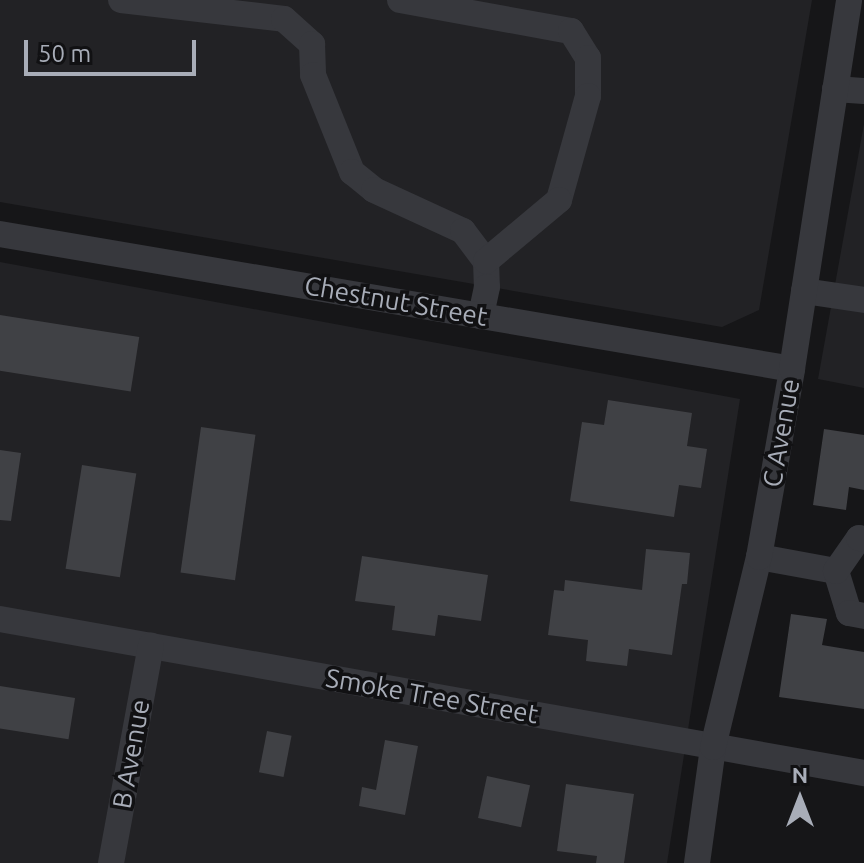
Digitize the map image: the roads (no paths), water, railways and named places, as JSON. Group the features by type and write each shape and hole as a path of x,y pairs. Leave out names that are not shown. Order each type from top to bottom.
{"street":[{"path":"121,0 284,19 312,44 313,75 352,172 374,190 463,231 486,261 487,287 481,316"},
{"path":"400,0 571,31 588,58 588,96 559,200 486,261"},
{"name":"C Avenue","path":"697,863 713,747 759,557 792,369 849,0"},
{"path":"835,89 864,91"},
{"name":"Chestnut Street","path":"0,234 792,369"},
{"path":"804,291 864,300"},
{"path":"836,571 859,538 864,539"},
{"path":"759,557 836,571"},
{"path":"836,571 849,613 864,616"},
{"name":"Smoke Tree Street","path":"0,619 864,773"},
{"name":"B Avenue","path":"111,863 151,646"}]}
